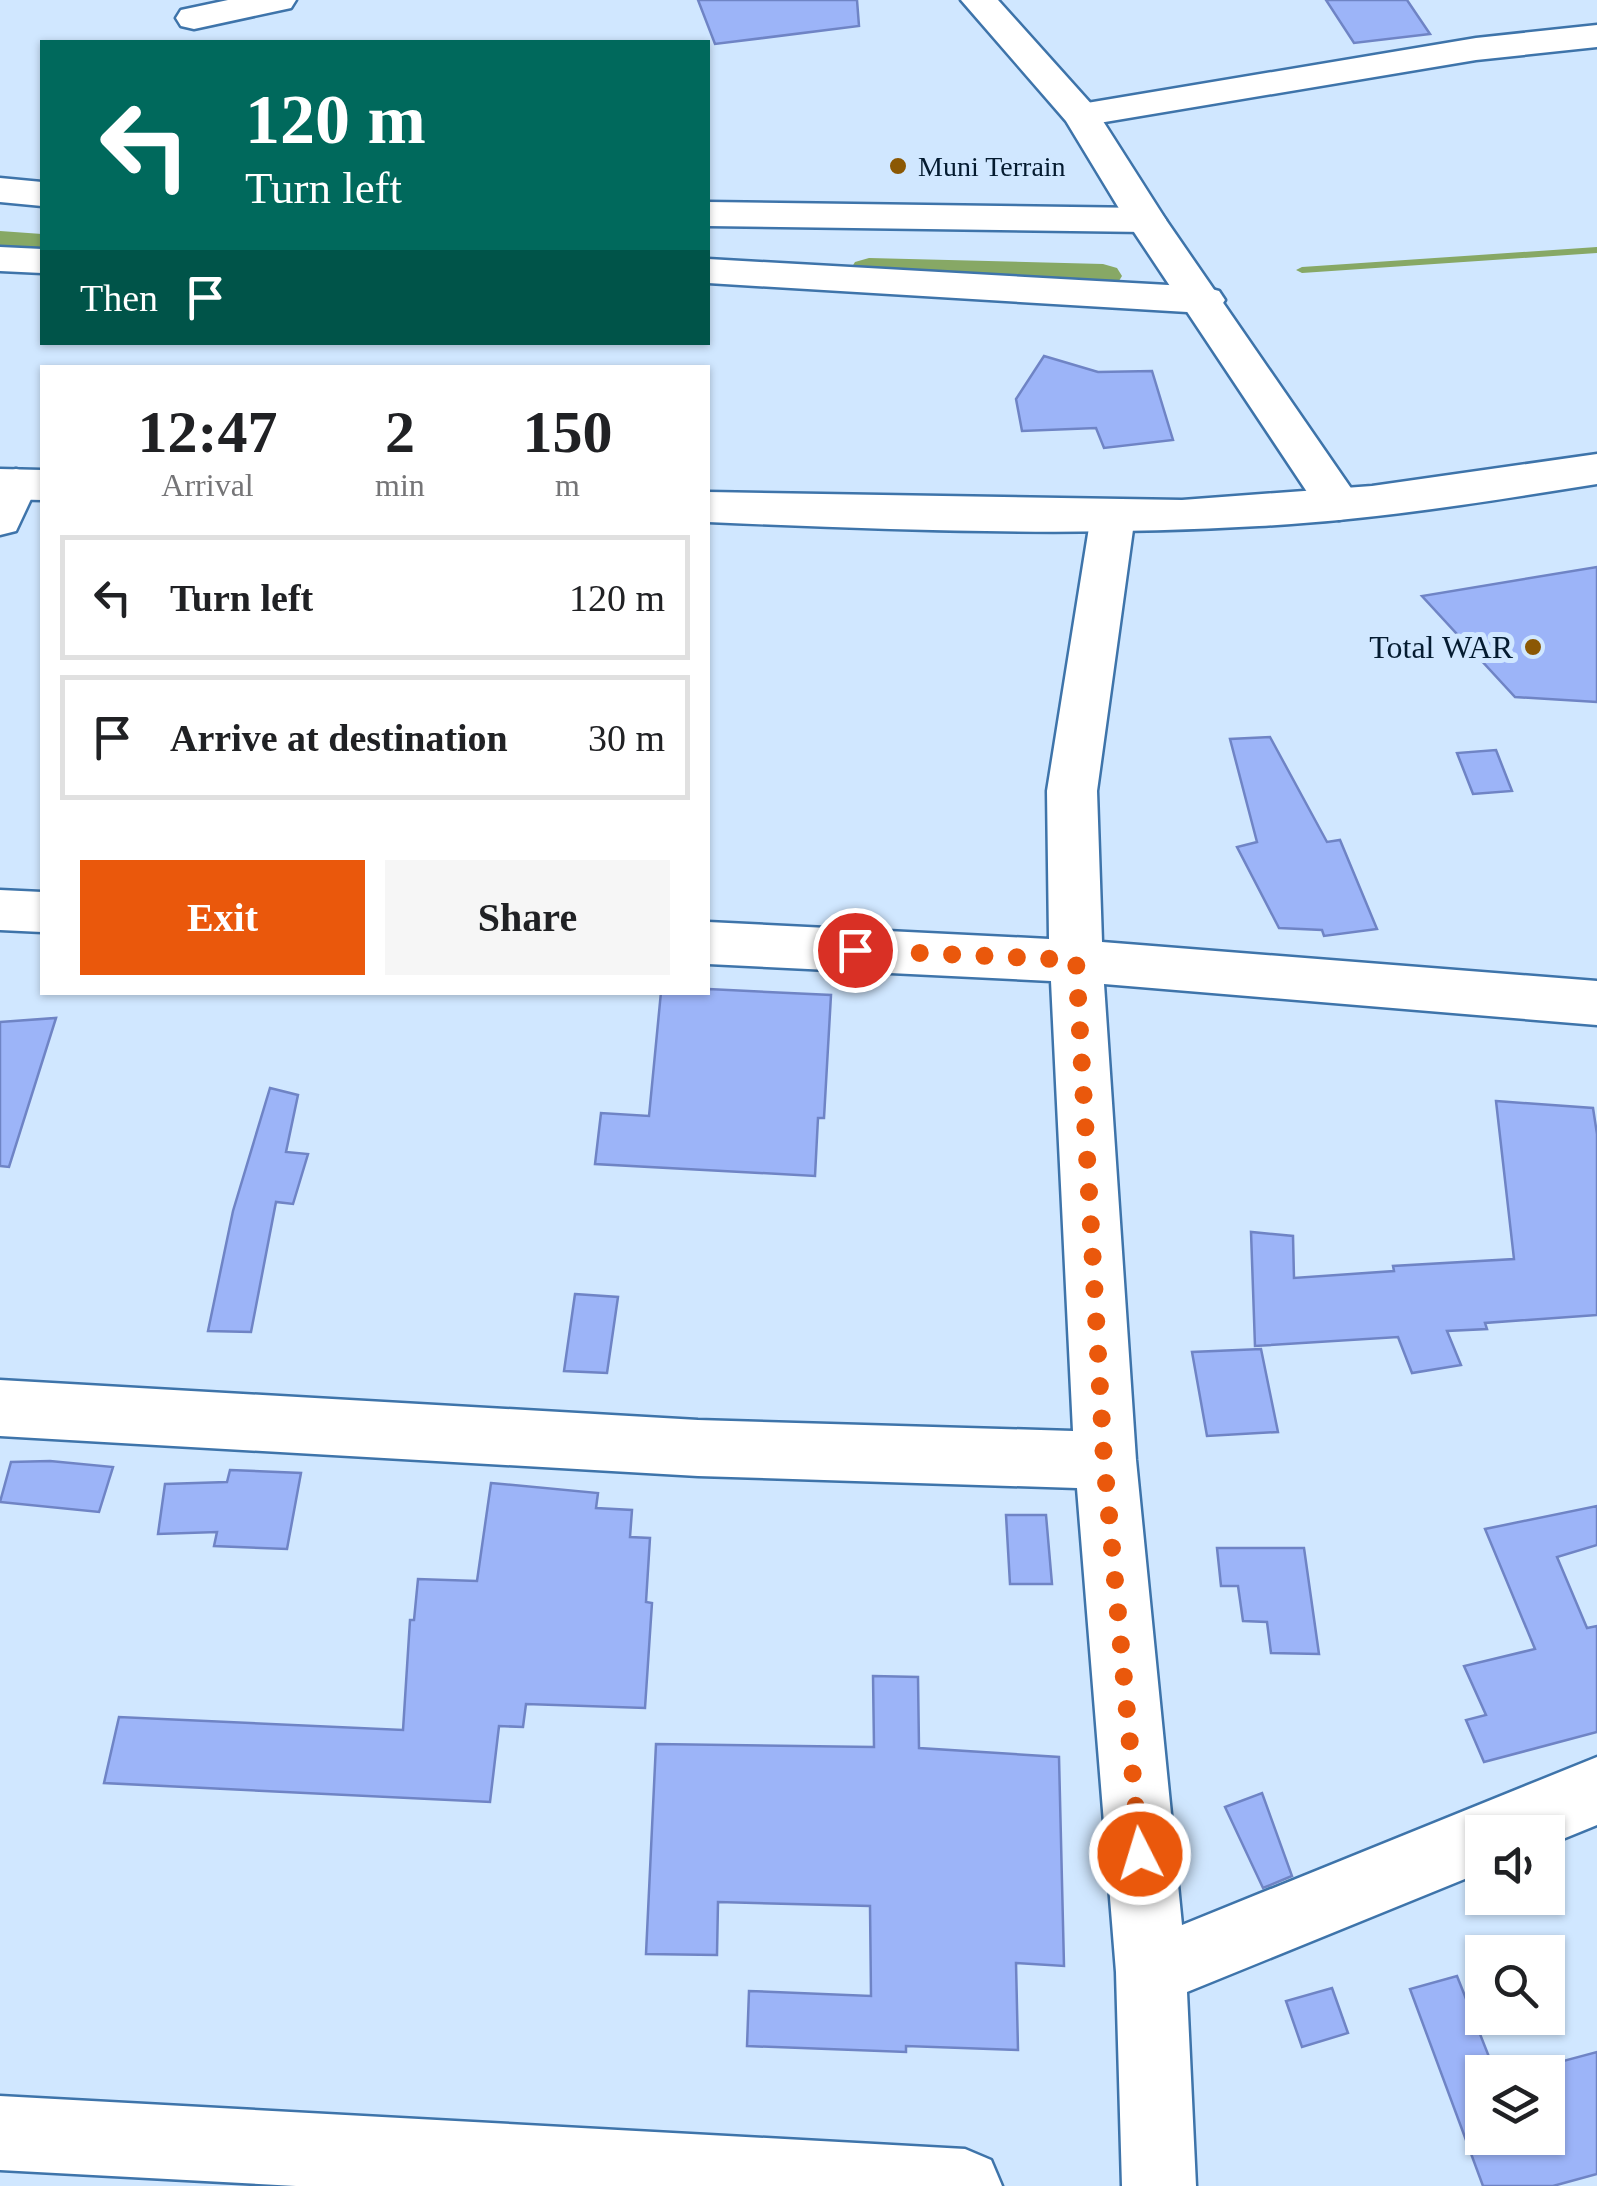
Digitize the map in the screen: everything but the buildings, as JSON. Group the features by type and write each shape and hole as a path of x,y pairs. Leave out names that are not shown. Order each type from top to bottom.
{"main road":[{"path":"195,20 278,0"},
{"path":"978,0 1081,115 1146,220 1204,300 1338,505"},
{"path":"1081,115 1476,50 1597,36"},
{"path":"0,190 40,194"},
{"path":"710,214 1146,220"},
{"path":"0,259 40,261"},
{"path":"710,271 1204,300"},
{"path":"710,507 1113,515 1338,505 1597,469"},
{"path":"1113,515 1072,791 1076,960 1104,1460 1151,1972 1159,2186"},
{"path":"0,910 40,912"},
{"path":"710,943 1076,960 1597,1004"},
{"path":"0,1408 698,1448 1104,1460"},
{"path":"1537,1815 1597,1791"},
{"path":"1151,1972 1465,1845"},
{"path":"0,2133 965,2186"}],"waterway":[{"path":"0,243 40,245"},
{"path":"1302,270 1597,250"},
{"path":"869,270 1103,276"}],"place":[{"name":"Muni Terrain","path":"898,166"},
{"name":"Total WAR","path":"1533,647"}],"route":[{"path":"855,950 1076,960 1104,1460 1140,1854"}]}
